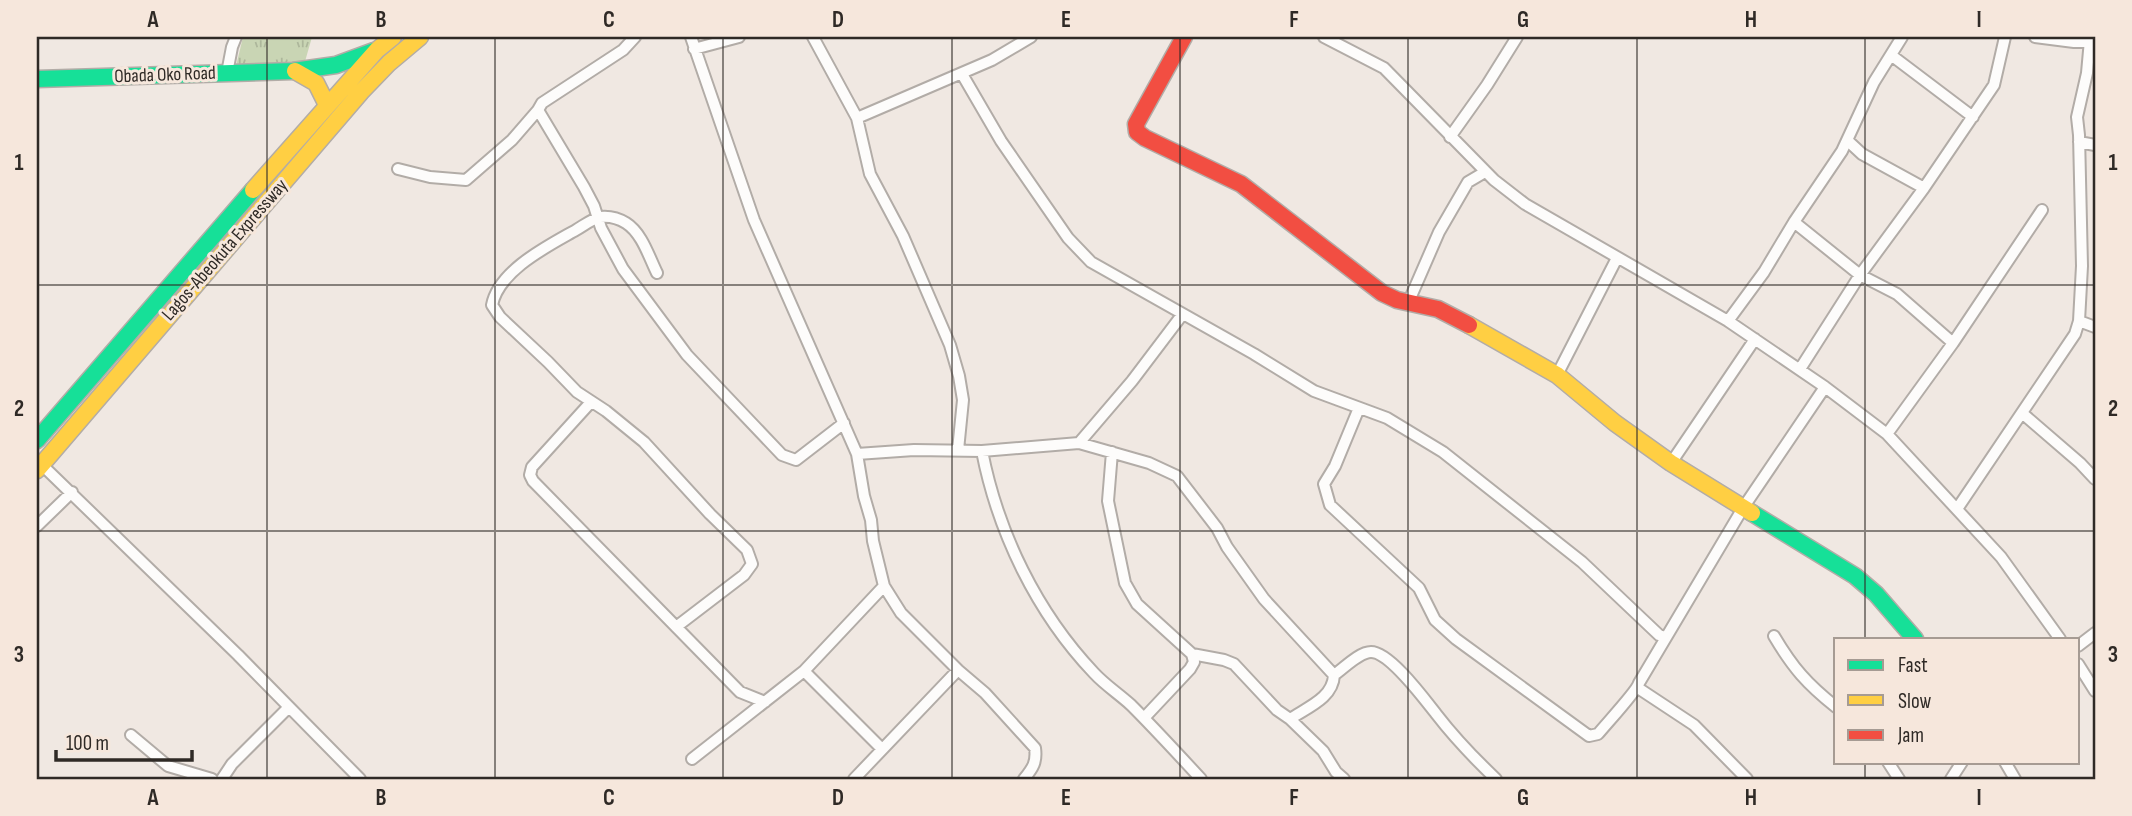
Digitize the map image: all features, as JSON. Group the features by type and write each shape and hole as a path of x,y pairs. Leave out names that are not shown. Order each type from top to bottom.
{"main road":[{"name":"Lagos-Abeokuta Expressway","path":"37,440 327,104 377,50 393,37"},
{"name":"Lagos-Abeokuta Expressway","path":"39,467 361,92 389,63 420,37"},
{"path":"1184,37 1136,124 1137,132 1241,184 1382,293 1397,300 1438,309 1494,337 1557,375 1615,423 1671,463 1855,576 1876,594 1914,638"},
{"name":"Obada Oko Road","path":"37,79 293,71 336,65 377,50"},
{"path":"293,71 310,75 327,104"}],"street":[{"path":"227,73 236,37"},
{"path":"398,169 429,177 466,180 512,140 542,103 623,50 635,37"},
{"path":"691,37 754,220 857,454 884,586 901,613 985,693 1035,748 1034,768 1024,779"},
{"path":"694,48 738,37"},
{"path":"813,37 857,118 870,174 903,236 950,345 959,376 962,400 958,450"},
{"path":"857,118 962,74 1031,37"},
{"path":"1325,37 1384,68 1485,172 1525,204 1728,321 1800,369 1887,434 2001,557 2059,638"},
{"path":"1450,137 1517,37"},
{"path":"1728,321 1764,272 1848,141 1874,82 1902,37"},
{"path":"1800,369 1860,275 1924,188 1994,85 2005,37"},
{"path":"1957,509 2076,334 2080,321 2077,117 2093,40 2074,43 2035,37"},
{"path":"1891,55 1973,117"},
{"path":"962,74 1001,141 1068,238 1091,262 1314,391 1387,418 1443,452 1582,562 1659,635 1665,636"},
{"path":"538,110 584,187 623,269 687,355 782,455 796,460 844,423"},
{"path":"1848,141 1862,154 1924,188"},
{"path":"2079,142 2095,145"},
{"path":"1409,301 1439,232 1468,182 1485,172"},
{"path":"1887,434 2042,211"},
{"path":"657,273 635,229 611,217 598,218 539,251 513,271 495,296 492,305 500,317 577,392 644,442 751,556 752,564 744,575 676,627"},
{"path":"1794,222 1860,275 1897,294 1952,343"},
{"path":"1557,375 1617,258"},
{"path":"1079,443 1182,315"},
{"path":"2080,321 2095,327"},
{"path":"1671,463 1755,339"},
{"path":"1359,408 1335,467 1324,485 1330,505 1419,588 1435,620 1456,639 1589,736 1598,734 1638,688 1665,636 1743,508 1825,387"},
{"path":"591,402 532,467 530,475 540,489 740,692 765,702"},
{"path":"2022,413 2080,463 2095,480"},
{"path":"857,454 914,450 982,451 1079,443 1149,463 1177,476 1264,598 1334,676 1334,683 1326,696 1290,719"},
{"path":"982,451 990,491 1018,562 1057,628 1096,676 1144,718 1201,779"},
{"path":"1112,452 1108,501 1125,583 1138,604 1192,654 1234,664 1277,710 1290,719 1322,751 1344,779"},
{"path":"39,467 72,492 359,779"},
{"path":"37,526 72,492"},
{"path":"692,759 804,671 884,586"},
{"path":"2080,644 2095,633"},
{"path":"1774,636 1791,664 1811,687 1834,705"},
{"path":"1334,676 1367,653 1374,652 1421,693 1437,715 1496,779"},
{"path":"1144,718 1190,669 1194,662 1192,654"},
{"path":"2080,667 2095,691"},
{"path":"854,779 958,670"},
{"path":"804,671 881,748"},
{"path":"1638,688 1694,725 1747,779"},
{"path":"222,779 232,764 289,707"},
{"path":"131,735 167,766 212,779"},
{"path":"1889,764 1899,779"},
{"path":"1951,779 1961,764"}],"green space":[{"path":"243,37 312,37 304,65 236,66"}],"traffic: fast":[{"path":"37,79 293,71 336,65 374,51"},
{"path":"37,440 253,190"},
{"path":"1752,513 1855,576 1876,594 1914,638"}],"traffic: slow":[{"path":"253,190 377,50 393,37"},
{"path":"37,470 361,92 389,63 420,37"},
{"path":"295,71 316,83 327,105"},
{"path":"1469,325 1557,375 1615,423 1671,463 1752,513"}],"traffic: jam":[{"path":"1184,37 1136,124 1137,132 1241,184 1382,293 1397,300 1438,309 1469,325"}]}
